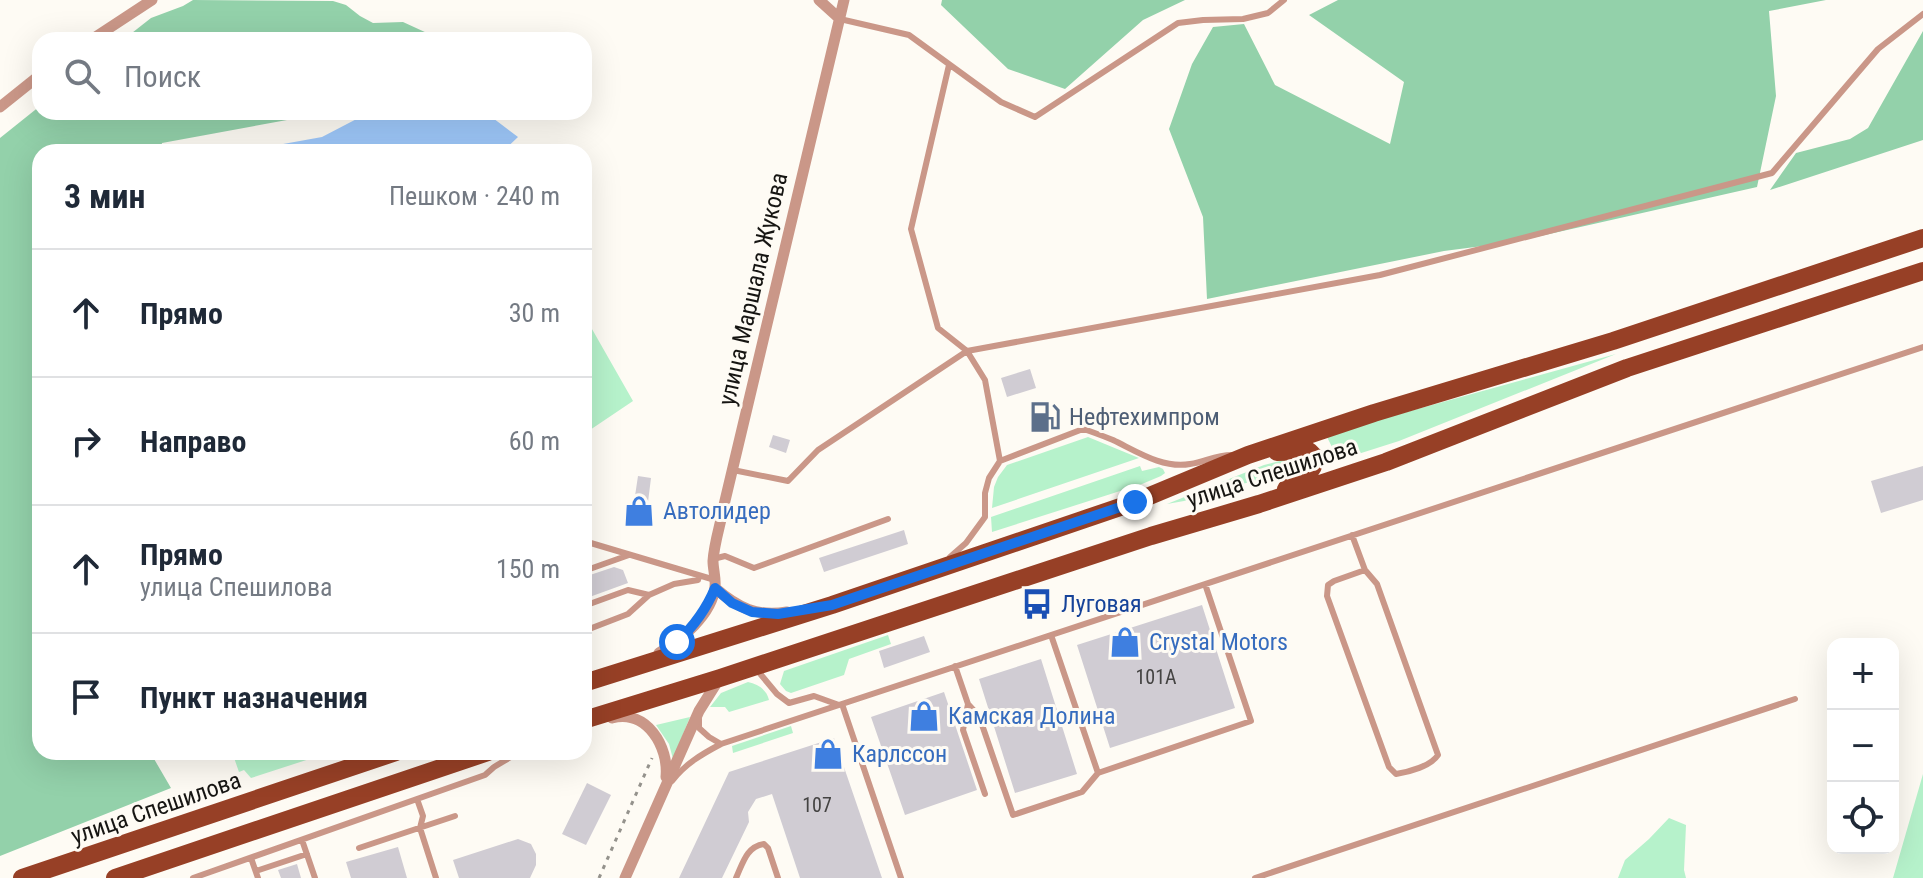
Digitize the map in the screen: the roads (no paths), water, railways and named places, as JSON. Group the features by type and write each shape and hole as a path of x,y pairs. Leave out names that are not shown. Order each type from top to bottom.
{"main road":[{"name":"улица Спешилова","path":"592,680 832,605 1135,502 1248,455 1374,413 1613,341 1923,238"},
{"name":"улица Спешилова","path":"592,719 1386,462 1627,368 1923,271"},
{"path":"1248,455 1299,450 1309,451 1315,457 1315,465 1309,473 1259,504"},
{"name":"улица Спешилова","path":"22,878 372,760"},
{"path":"115,878 464,760"}],"street":[{"path":"103,32 152,0"},
{"path":"819,0 840,19"},
{"name":"улица Маршала Жукова","path":"715,584 713,559 844,0"},
{"path":"0,107 32,81"},
{"path":"715,584 732,603 752,612 778,614 832,605"},
{"path":"609,674 652,657 677,642 694,626 708,606 715,584"},
{"path":"625,878 699,711 720,678"},
{"path":"592,721 632,718 647,725 658,738 668,764 663,793"}],"lane":[{"path":"840,19 909,35 1001,102 1035,117 1178,23 1243,19 1268,13 1284,0"},
{"path":"733,470 788,481 818,450 967,351 1380,275 1772,173 1878,49 1923,14"},
{"path":"949,65 911,229 938,328 967,351 985,380 1000,461"},
{"path":"663,793 680,771 721,744 1923,347"},
{"path":"926,572 966,543 985,517 985,493 989,478 1000,461 1083,429 1152,459 1171,463 1188,465 1218,455 1248,455"},
{"path":"713,559 725,556 754,568 888,519"},
{"path":"1352,535 1365,570 1377,584 1437,750 1436,760 1402,773 1396,774 1389,767 1327,596 1328,585 1365,570"},
{"path":"592,543 715,584"},
{"path":"592,568 629,555"},
{"path":"592,628 628,614 649,595 674,584 698,580"},
{"path":"955,666 968,704 979,716 1013,815 1082,792 1098,773 1251,721 1205,584"},
{"path":"592,603 628,590 649,595"},
{"path":"1051,635 1098,773"},
{"path":"754,667 789,703 814,696 840,704"},
{"path":"1255,878 1795,699"},
{"path":"840,704 901,878"},
{"path":"968,704 963,730 985,794"},
{"path":"699,711 699,728 721,744"},
{"path":"193,878 485,775 506,760"},
{"path":"417,799 423,816 420,828 436,878"},
{"path":"359,848 455,816"},
{"path":"302,840 315,878"},
{"path":"736,878 751,848 764,844 778,878"},
{"path":"251,858 257,875 307,854"}],"water":[{"path":"355,120 496,120 518,137 511,144 283,144 322,137"}],"place":[{"name":"Нефтехимпром","path":"1045,417"},
{"name":"Автолидер","path":"639,511"},
{"name":"Луговая","path":"1037,604"},
{"name":"Crystal Motors","path":"1125,642"},
{"name":"Камская Долина","path":"924,716"},
{"name":"Карлссон","path":"828,754"}]}
